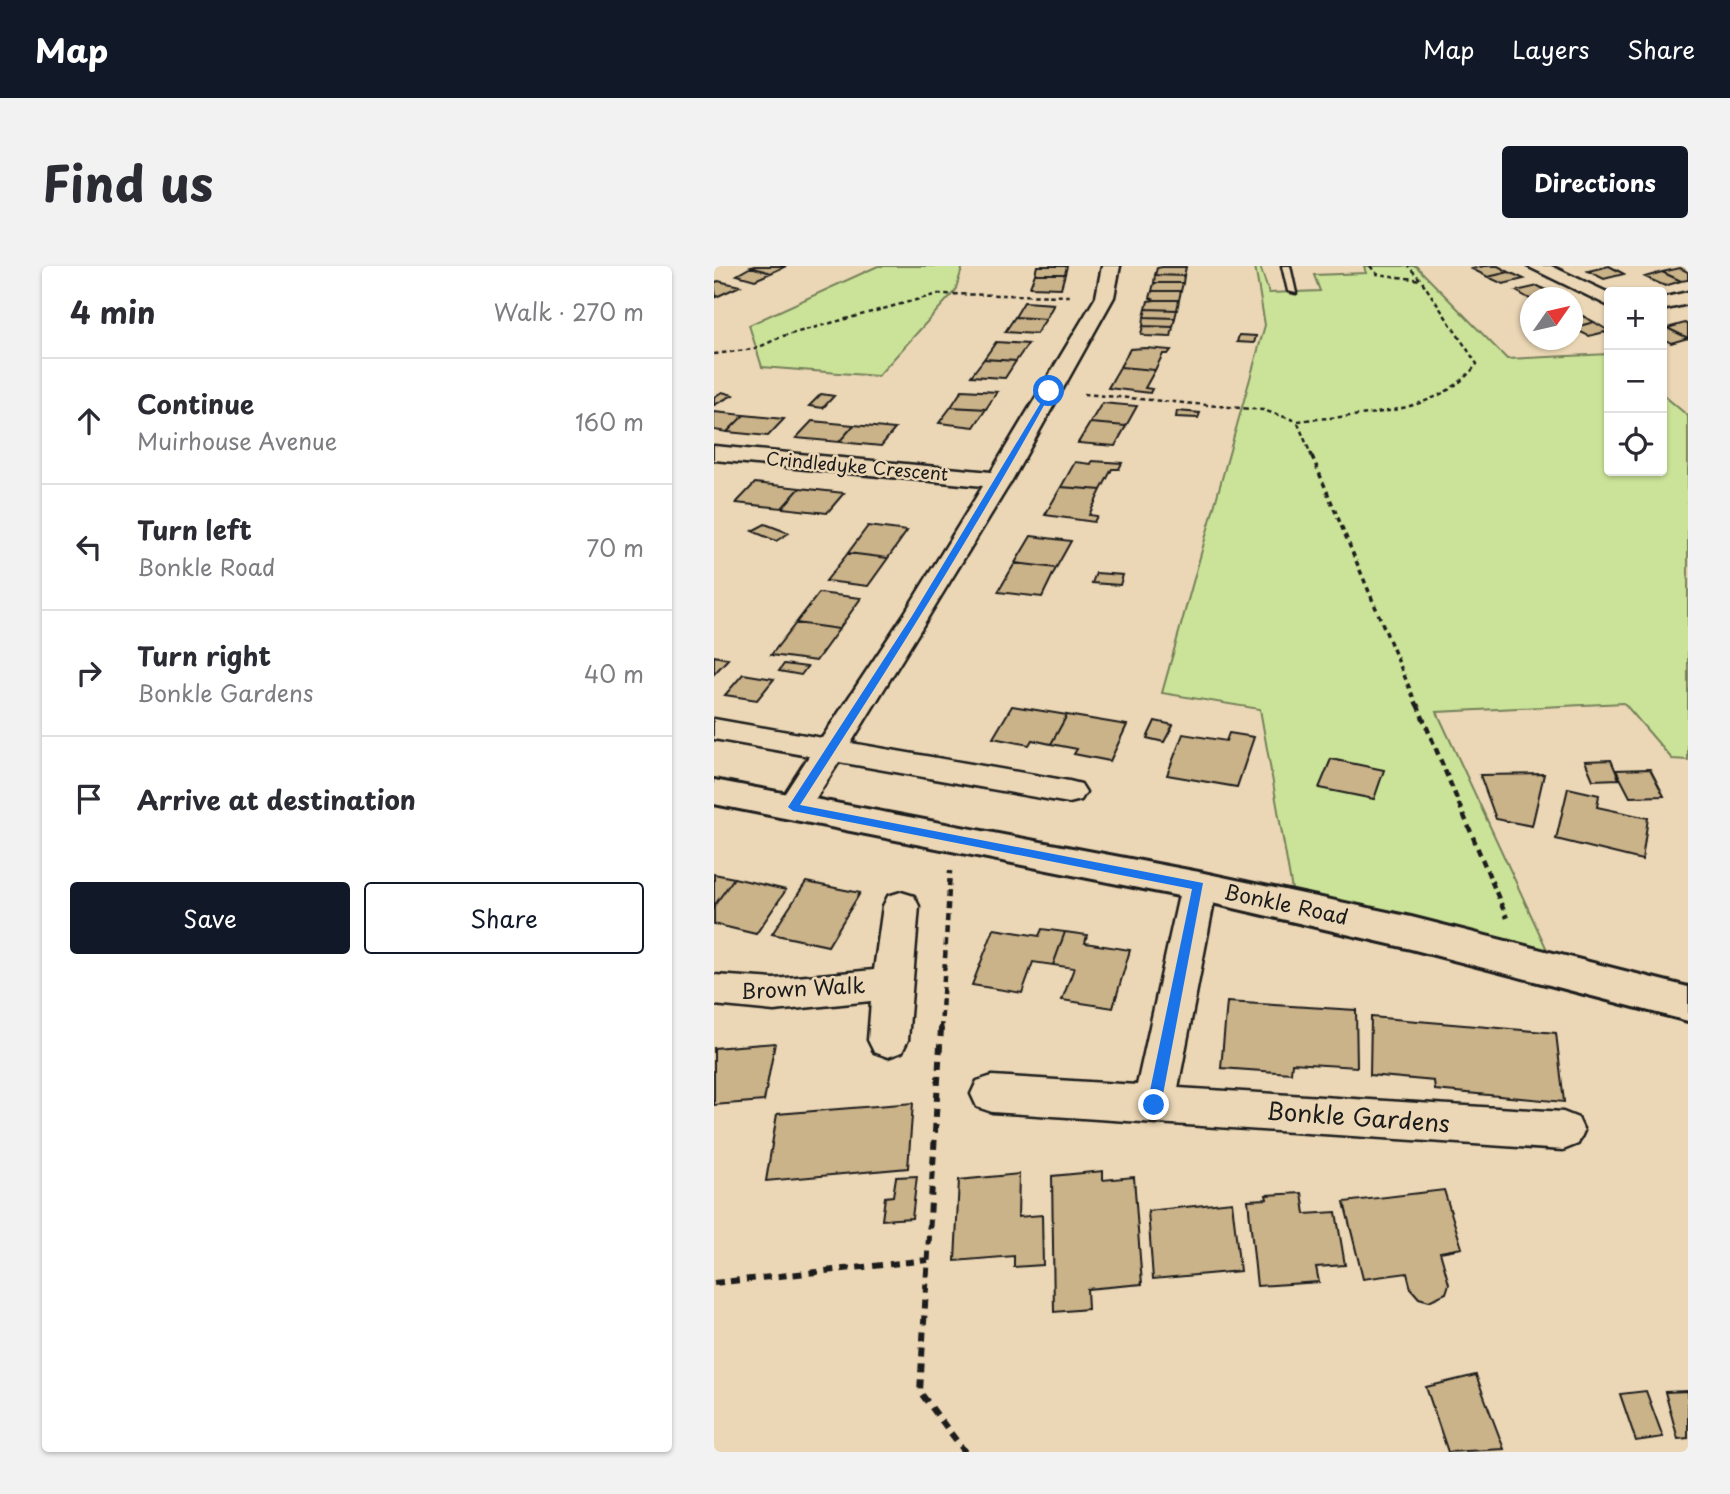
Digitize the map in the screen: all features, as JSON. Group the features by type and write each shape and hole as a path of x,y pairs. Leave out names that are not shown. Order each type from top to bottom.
{"street":[{"path":"793,807 1000,480 1105,297 1111,266"},
{"path":"1536,266 1604,298"},
{"path":"1667,303 1688,298"},
{"name":"Crindledyke Crescent","path":"714,453 1000,480"},
{"path":"714,729 1069,792"},
{"name":"Bonkle Road","path":"714,792 1199,886 1411,933 1688,1004"},
{"path":"1154,1105 1199,886"},
{"path":"888,1040 891,984 901,906"},
{"name":"Brown Walk","path":"714,990 774,995 891,984"},
{"name":"Bonkle Gardens","path":"992,1094 1563,1131"}],"lane":[{"path":"1286,266 1293,291"}],"path":[{"path":"1370,266 1377,274 1421,280"},
{"path":"1049,391 1253,409 1297,421 1429,401 1450,393 1473,374 1478,364 1421,280 1408,266"},
{"path":"714,354 755,349 783,336 938,294 1105,297"},
{"path":"1297,421 1526,962"},
{"path":"952,839 920,1392 965,1452"},
{"path":"714,1283 928,1261"}],"green space":[{"path":"878,266 963,266 955,291 878,376 762,367 749,325"},
{"path":"1255,266 1260,266 1269,293 1320,291 1314,275 1366,273 1364,266 1416,266 1507,359 1604,354 1604,476 1667,476 1667,398 1688,416 1688,760 1672,759 1624,703 1437,712 1556,969 1295,907 1260,709 1162,693 1265,325"}],"building":[{"path":"786,266 771,273 751,267"},
{"path":"1037,266 1067,266 1065,274 1035,274"},
{"path":"1498,266 1509,272 1488,277 1472,269"},
{"path":"1609,266 1624,274 1604,279 1588,271"},
{"path":"751,267 771,273 755,280 737,275"},
{"path":"1186,267 1184,276 1155,275 1157,268"},
{"path":"1680,268 1688,272 1688,280 1681,281 1662,272"},
{"path":"1509,272 1524,279 1503,284 1488,277"},
{"path":"1662,272 1681,281 1665,286 1645,277"},
{"path":"1035,274 1065,274 1061,288 1030,287"},
{"path":"1155,275 1184,276 1183,283 1154,283"},
{"path":"718,281 740,286 716,297 714,283"},
{"path":"1154,283 1183,283 1181,291 1152,291"},
{"path":"1152,291 1181,291 1179,300 1155,300 1150,298"},
{"path":"1179,300 1177,310 1146,309 1148,301"},
{"path":"1024,302 1054,304 1046,319 1015,317"},
{"path":"1146,309 1177,310 1175,318 1144,317"},
{"path":"1583,316 1594,322 1583,325"},
{"path":"1015,317 1046,319 1036,334 1005,332"},
{"path":"1144,317 1175,318 1173,327 1143,326"},
{"path":"1594,322 1604,328 1604,332 1589,336 1583,333 1583,325"},
{"path":"1685,323 1688,325 1688,338 1667,328"},
{"path":"1143,326 1173,327 1171,337 1145,336 1141,334"},
{"path":"1667,328 1688,338 1671,343 1667,341"},
{"path":"1239,335 1256,336 1254,343 1237,342"},
{"path":"996,342 1028,344 1016,361 984,359"},
{"path":"1130,349 1171,350 1168,354 1163,354 1155,370 1120,367"},
{"path":"984,359 1016,361 1005,378 971,376"},
{"path":"1120,367 1155,370 1145,388 1152,389 1150,393 1108,388"},
{"path":"962,390 997,392 986,409 951,407"},
{"path":"722,392 733,395 714,405 714,397"},
{"path":"821,394 834,396 823,408 809,406"},
{"path":"1102,403 1137,406 1126,426 1090,423"},
{"path":"951,407 986,409 974,427 939,423"},
{"path":"1177,411 1200,413 1198,418 1176,417"},
{"path":"714,412 744,415 727,432 714,430"},
{"path":"744,415 784,419 768,436 727,432"},
{"path":"812,421 854,425 839,442 796,438"},
{"path":"1090,423 1126,426 1115,446 1078,443"},
{"path":"854,425 895,429 881,446 839,442"},
{"path":"1092,461 1122,463 1119,469 1112,469 1101,490 1061,487 1075,462 1091,464"},
{"path":"755,483 800,488 782,508 736,503"},
{"path":"1061,487 1101,490 1089,515 1097,516 1094,522 1045,515"},
{"path":"800,488 844,493 827,513 782,508"},
{"path":"765,524 789,533 776,541 752,531"},
{"path":"868,526 907,531 888,558 848,553"},
{"path":"1031,536 1071,541 1056,568 1015,563"},
{"path":"848,553 888,558 868,586 826,581"},
{"path":"1015,563 1056,568 1042,597 998,592"},
{"path":"1096,573 1123,575 1120,585 1092,583"},
{"path":"819,593 861,598 839,629 796,623"},
{"path":"796,623 839,629 816,661 771,655"},
{"path":"714,656 728,659 714,674"},
{"path":"784,664 807,667 801,675 779,671"},
{"path":"743,674 774,679 757,700 725,695"},
{"path":"1012,706 1067,715 1051,744 1032,740 1029,745 993,738"},
{"path":"1067,715 1127,725 1110,761 1074,754 1077,749 1051,744"},
{"path":"1155,721 1173,725 1164,742 1147,738"},
{"path":"1229,733 1254,737 1237,787 1167,775 1183,734 1226,741"},
{"path":"1331,759 1384,770 1374,799 1319,788"},
{"path":"1611,760 1619,779 1593,780 1585,761"},
{"path":"1650,769 1664,796 1630,797 1616,770"},
{"path":"1544,774 1532,826 1496,819 1480,775"},
{"path":"1568,788 1599,795 1597,807 1648,818 1642,860 1556,839"},
{"path":"714,874 734,878 714,906"},
{"path":"734,878 786,890 756,934 714,924 714,906"},
{"path":"806,882 860,893 828,946 772,934"},
{"path":"994,929 1039,936 1042,929 1065,932 1053,965 1033,962 1022,993 972,985"},
{"path":"1065,932 1087,935 1085,943 1130,950 1113,1008 1062,1000 1074,968 1053,965"},
{"path":"1227,1002 1356,1010 1357,1067 1292,1063 1291,1073 1221,1068"},
{"path":"1371,1017 1556,1033 1564,1102 1435,1090 1434,1081 1370,1075"},
{"path":"775,1043 764,1101 714,1105 714,1048"},
{"path":"913,1103 908,1168 766,1181 777,1114"},
{"path":"1103,1171 1103,1180 1134,1177 1142,1284 1087,1289 1088,1309 1054,1312 1052,1176"},
{"path":"1019,1174 1018,1217 1042,1215 1043,1265 1014,1267 1014,1256 955,1261 959,1180"},
{"path":"917,1176 912,1218 882,1220 885,1197 893,1196 896,1177"},
{"path":"1444,1190 1462,1248 1440,1252 1449,1284 1446,1293 1429,1301 1419,1298 1411,1289 1407,1273 1363,1279 1344,1202"},
{"path":"1302,1193 1305,1214 1336,1212 1345,1265 1316,1267 1319,1282 1257,1286 1248,1200 1267,1199 1266,1195"},
{"path":"1232,1202 1240,1271 1153,1279 1148,1211"},
{"path":"1476,1375 1504,1449 1448,1452 1426,1387"},
{"path":"1646,1391 1663,1437 1636,1441 1620,1394"},
{"path":"1688,1391 1688,1438 1678,1439 1665,1392"}],"route":[{"path":"1049,391 1000,480 917,616 793,807 1199,886 1154,1105"}]}
